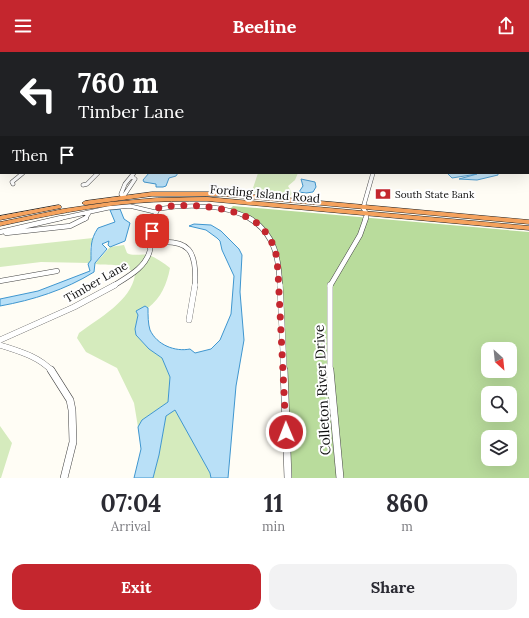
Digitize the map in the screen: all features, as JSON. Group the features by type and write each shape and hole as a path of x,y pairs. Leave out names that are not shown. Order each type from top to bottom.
{"highway":[{"name":"Fording Island Road","path":"0,218 123,197 175,193 222,194 529,222"},
{"path":"78,208 117,200 123,197 128,200 138,201"},
{"name":"Fording Island Road","path":"0,224 78,208 138,201 207,199 529,228"},
{"path":"291,207 363,208"},
{"path":"367,214 376,211 433,214"}],"street":[{"path":"13,184 12,182 22,174"},
{"path":"83,184 87,184 97,174"},
{"path":"123,197 121,194 134,174"},
{"path":"367,214 363,208 373,174"},
{"path":"123,197 130,188 134,179 132,177"},
{"path":"124,188 130,188"},
{"path":"0,233 108,208 130,206 155,212 156,209 160,208 189,206 207,207 224,210 258,224 273,244 276,253 280,290 288,478"},
{"name":"Timber Lane","path":"0,340 93,298 117,284 144,264 149,257 152,243 152,225 155,212"},
{"path":"17,230 70,226 85,220 89,213"},
{"name":"Colleton River Drive","path":"340,478 329,363 330,286 360,234 367,214"},
{"path":"152,243 164,242 175,244 186,248 192,254 195,264 194,297 189,320"},
{"path":"0,281 57,271"},
{"path":"0,345 29,355 43,363 51,370 70,400 72,410 73,442 64,478"}],"green space":[{"path":"258,174 298,174 295,180 288,186 292,193 290,196 287,197 255,193 252,191"},
{"path":"233,206 529,232 529,478 292,478 285,329 276,247 262,227 246,216 230,209"},
{"path":"93,238 90,247 90,263 41,262 0,267 0,248"},
{"path":"124,245 127,253 132,255 149,255 170,268 163,290 153,304 148,308 145,306 138,315 135,329 136,335 149,349 162,358 170,377 168,402 142,420 138,427 134,403 117,368 86,352 77,338 79,333 121,301 132,284 135,275 127,268 117,265 95,264 110,247"},
{"path":"175,409 210,473 211,478 153,478 166,416"},
{"path":"0,426 12,443 1,478 0,478"}],"water":[{"path":"148,174 177,174 176,176 169,178 166,186 163,187 156,187 156,184 144,182 143,180"},
{"path":"448,174 477,174 452,178"},
{"path":"477,174 498,174 477,180 459,179"},
{"path":"301,179 315,182 316,187 313,192 299,192 303,186"},
{"path":"120,209 124,219 130,223 125,241 110,247 108,245 109,241 102,244 107,249 95,263 94,272 72,284 48,294 25,301 0,306 0,299 38,291 90,271 88,264 91,260 92,244 95,232 98,228 115,222 110,210"},
{"path":"194,224 211,225 221,231 239,249 242,255 240,292 244,340 236,386 228,478 211,478 210,473 175,410 166,416 153,478 134,478 141,449 138,427 142,420 168,402 170,377 162,358 149,349 136,335 135,329 138,315 136,311 145,306 148,308 148,322 150,330 157,340 167,346 184,350 190,349 195,353 211,349 220,340 231,314 234,276 222,250 220,241 206,230 189,226"}],"place":[{"name":"South State Bank","path":"383,194"}],"route":[{"path":"152,231 156,209 199,206 224,210 247,218 258,224 268,236 275,247 280,290 286,400 286,432"}]}
